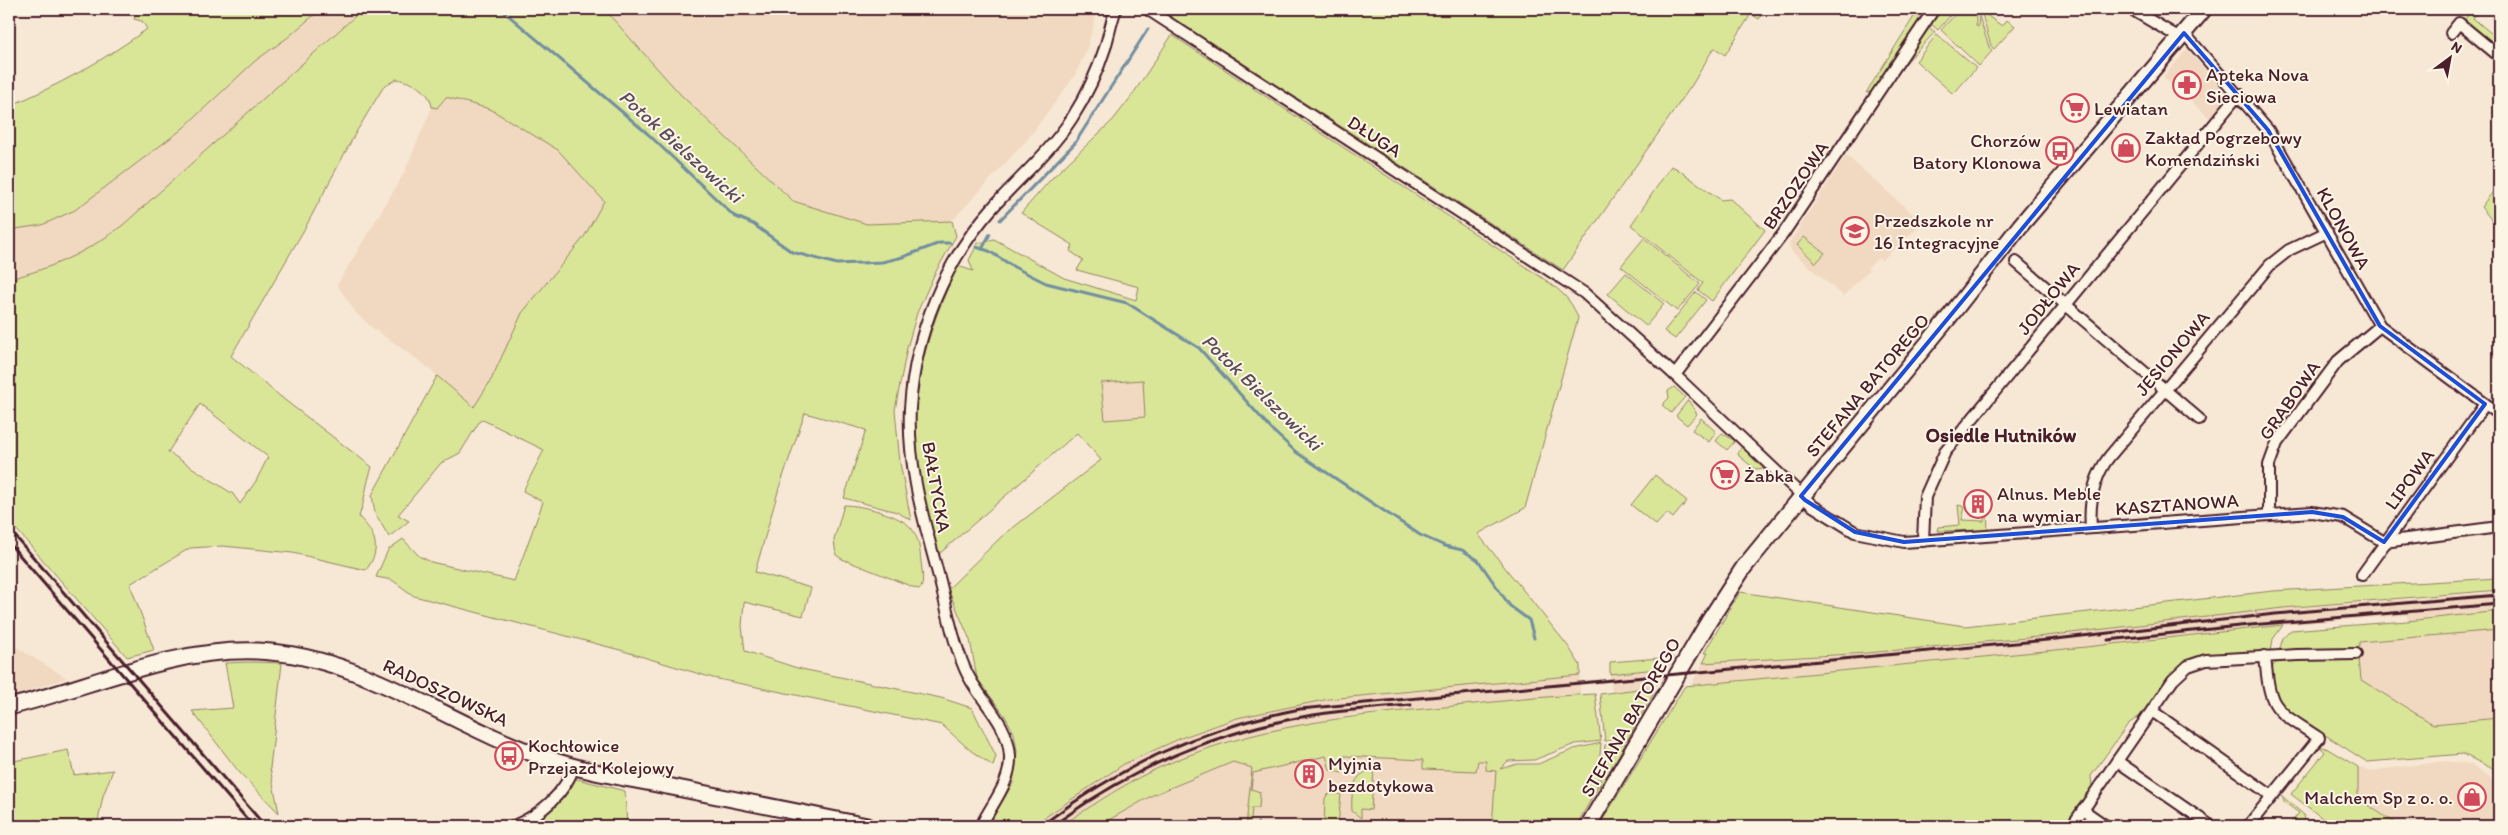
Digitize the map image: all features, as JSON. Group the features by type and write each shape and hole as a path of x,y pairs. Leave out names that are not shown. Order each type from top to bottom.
{"street":[{"name":"BAŁTYCKA","path":"982,826 1006,782 1010,764 1009,744 999,721 976,690 964,668 920,509 910,441 911,401 915,366 928,319 948,272 978,225 1038,162 1072,117 1098,68 1116,9"},
{"name":"DŁUGA","path":"1147,9 1584,293 1675,375"},
{"name":"BRZOZOWA","path":"1675,375 1783,234 1934,9"},
{"path":"2131,9 2182,35"},
{"name":"STEFANA BATOREGO","path":"1592,822 1733,583 1801,496 1950,316 2020,226 2204,9"},
{"path":"2451,33 2459,23 2499,56"},
{"name":"KLONOWA","path":"2182,35 2239,94 2274,138 2380,326 2499,414"},
{"name":"JODŁOWA","path":"1923,541 1924,497 1941,458 2065,304 2239,94"},
{"name":"JESIONOWA","path":"2090,528 2091,495 2100,471 2165,389 2270,265 2289,250 2327,232"},
{"path":"2016,262 2199,419"},
{"name":"GRABOWA","path":"2269,514 2269,465 2277,443 2338,361 2380,326"},
{"path":"1675,375 1801,496"},
{"name":"LIPOWA","path":"2362,575 2485,404"},
{"name":"KASZTANOWA","path":"1801,496 1855,532 1894,541 1923,541 2312,512 2332,514 2351,521 2384,542"},
{"path":"2384,542 2499,527"},
{"name":"RADOSZOWSKA","path":"9,706 179,658 232,652 280,652 342,667 512,745 574,766 866,826"},
{"path":"2072,826 2173,680 2194,663 2206,660 2265,656 2356,654"},
{"path":"2248,826 2319,738 2284,714 2271,700 2265,656"},
{"path":"2152,711 2272,796"},
{"path":"2117,761 2212,826"},
{"path":"514,826 531,818 548,805 566,782 574,766"},
{"path":"2083,810 2106,826"}],"highlighted area":[{"path":"2184,33 2268,130 2380,326 2485,404 2384,542 2343,517 2312,512 1904,542 1855,532 1805,500 1801,496"}],"shaded area":[{"path":"321,9 363,9 123,225 93,247 57,265 9,279 9,230 42,225 75,210 181,130 255,61 287,38"},
{"path":"604,9 1098,9 1086,52 1074,77 1027,140 952,221 867,224 793,201 681,95"},
{"path":"2187,49 2228,96 2226,103 2211,119 2163,77"},
{"path":"446,97 490,109 558,150 604,201 584,237 522,313 491,380 474,407 422,363 370,326 356,313 337,285 404,173 432,107 437,108"},
{"name":"Przedszkole nr 16 Integracyjne","path":"1846,155 1923,223 1882,260 1879,258 1867,268 1869,270 1843,296 1791,251 1789,243"},
{"path":"1143,380 1145,417 1104,420 1101,383"},
{"path":"2499,592 2499,718 2433,724 2360,680 2358,642 2409,638 2407,615 2283,625 2086,647 1691,685 1708,653"},
{"path":"9,641 11,644 67,678 9,697"},
{"path":"1666,668 1656,687 1612,692 1610,674"},
{"path":"1580,675 1580,694 1353,715 1293,726 1229,741 1163,766 1107,795 1061,826 1032,826 1126,763 1181,738 1237,718 1329,699"},
{"path":"1498,724 1497,826 1098,826 1153,795 1233,762 1252,768"},
{"path":"2446,761 2471,764 2499,783 2499,826 2400,826 2356,796 2358,767 2369,771"}],"green space":[{"path":"138,9 321,9 287,38 255,61 181,130 75,210 42,225 9,230 9,106 80,72 147,29 142,21 134,19"},
{"path":"363,9 604,9 681,95 793,201 867,224 952,221 956,236 934,275 917,313 907,348 895,410 900,463 911,520 897,512 844,498 866,430 805,413 779,488 755,572 811,588 803,616 744,602 742,626 745,651 797,668 941,698 972,708 996,756 993,766 970,750 942,725 713,678 620,650 414,596 392,580 376,577 388,550 403,539 419,556 431,562 514,581 543,502 523,491 544,450 481,419 460,453 441,463 398,515 409,521 389,537 375,513 372,495 437,376 474,407 491,380 522,313 584,237 604,201 558,150 490,109 446,97 437,108 432,107 424,91 397,79 384,86 355,134 305,228 231,356 372,467 359,517 370,530 375,542 374,555 371,562 366,570 293,553 223,546 190,548 130,584 154,650 127,657 9,521 9,279 40,270 69,258 110,235","holes":["200,404 268,457 256,481 240,504 233,494 168,452"]},
{"path":"1159,9 1766,9 1759,19 1751,14 1725,55 1715,48 1713,49 1692,85 1563,270"},
{"path":"1941,9 1956,9 1938,30 1931,24"},
{"path":"1960,9 1976,9 1976,26 1978,27 1979,16 1992,51 1979,66 1941,30"},
{"path":"2473,9 2481,9 2473,18 2499,40 2499,51 2463,21"},
{"path":"1981,11 2002,26 2007,20 2015,26 1994,49 1991,46"},
{"path":"1915,15 1921,19 1873,91 1866,93"},
{"path":"1928,27 1935,32 1900,69"},
{"path":"1937,34 1976,68 1952,93 1916,61"},
{"path":"1172,35 1538,275 1557,288 1567,298 1578,318 1525,508 1478,534 1568,646 1580,665 1580,675 1329,699 1237,718 1181,738 1124,764 1032,826 988,826 1013,783 1017,751 1014,733 1005,716 977,678 970,640 948,589 1001,537 1101,460 1077,433 938,555 926,509 917,462 915,411 918,386 929,337 947,289 958,266 973,271 969,260 978,243 994,239 1064,278 1136,300 1139,287 1077,270 1083,260 1070,251 1073,245 1021,213 1052,178 1113,120 1131,97","holes":["1143,380 1145,417 1105,420 1101,383"]},
{"path":"1671,166 1721,200 1730,199 1765,230 1712,301 1698,290 1703,283 1631,225"},
{"path":"2499,184 2496,208 2499,229 2481,207"},
{"path":"1804,237 1825,253 1816,263 1797,245"},
{"path":"1644,238 1700,284 1677,311 1621,266"},
{"path":"1626,273 1664,304 1646,326 1608,294"},
{"path":"1696,292 1706,300 1675,339 1664,331"},
{"path":"1674,387 1685,397 1671,413 1662,405 1669,398 1668,391"},
{"path":"1688,400 1697,414 1687,425 1676,416"},
{"path":"1701,418 1716,432 1709,442 1692,430"},
{"path":"1722,433 1735,441 1727,450 1716,441"},
{"path":"1742,447 1766,468 1755,469 1739,456 1738,452"},
{"path":"1655,475 1687,501 1673,518 1667,513 1656,525 1631,505"},
{"path":"844,505 891,515 900,519 912,529 920,549 923,575 921,588 918,589 836,555 834,540"},
{"path":"1958,505 1965,507 1962,520 1984,521 1985,510 1987,511 1988,530 1937,531 1938,527 1960,525"},
{"path":"2499,578 2499,590 2283,608 2037,637 1867,653 1703,663 1708,653 1704,653 1740,592 1965,626 2273,591"},
{"path":"2499,611 2499,630 2359,642 2359,648 2279,651 2283,638 2291,630 2407,621"},
{"path":"2283,625 2273,639 2271,652 2183,664 2171,674 2140,716 2128,724 2091,776 2092,787 2066,826 1599,826 1685,686 2086,647"},
{"path":"1673,657 1666,668 1610,674 1610,662"},
{"path":"2359,658 2361,680 2433,724 2499,718 2499,772 2463,754 2367,762 2291,713 2281,704 2275,693 2272,681 2272,667 2278,661"},
{"path":"225,663 282,663 270,768 279,813 239,772 192,711 233,708"},
{"path":"1653,687 1655,691 1627,740 1605,741 1600,694"},
{"path":"1595,694 1601,741 1575,744 1534,760 1508,761 1500,769 1517,764 1538,764 1574,749 1601,743 1597,789 1576,826 1492,826 1496,771 1486,770 1486,761 1478,761 1476,771 1423,769 1423,760 1344,756 1342,773 1330,770 1326,756 1253,773 1251,789 1260,792 1259,808 1252,808 1251,819 1249,819 1248,823 1256,825 1258,821 1258,826 1246,826 1252,768 1233,762 1153,795 1098,826 1061,826 1099,801 1151,771 1199,752 1267,732 1372,714 1520,699"},
{"path":"1626,743 1599,788 1605,745"},
{"path":"2319,746 2326,748 2358,767 2358,799 2400,826 2328,826 2326,821 2291,794 2325,752"},
{"path":"68,750 74,775 113,770 103,796 97,826 9,826 9,778 14,761"},
{"path":"1374,770 1371,810 1361,809 1361,818 1352,811 1354,785 1361,775"},
{"path":"573,778 625,791 627,826 532,826 555,805"},
{"path":"1329,794 1341,794 1338,826 1324,826 1325,798"},
{"path":"2282,796 2304,815 2302,826 2288,826 2299,813 2284,802"}],"waterway":[{"name":"Potok Bielszowicki","path":"501,9 648,134 734,216 753,224 792,252 837,264 882,262 903,257 940,243 950,243"},
{"name":"Potok Bielszowicki","path":"1000,220 1075,143 1148,29"},
{"name":"Potok Bielszowicki","path":"982,249 990,234"},
{"name":"Potok Bielszowicki","path":"976,247 989,251 1014,267 1046,283 1127,303 1199,348 1272,430 1296,452 1420,535 1445,546 1462,550 1478,560 1510,606 1529,620 1534,638"}],"railway":[{"path":"9,529 265,826"},
{"path":"9,543 253,826"},
{"path":"1041,826 1101,785 1163,752 1229,727 1300,709 2047,640 2275,614 2499,595"},
{"path":"2108,640 2239,626 2499,604"},
{"path":"1061,820 1117,784 1176,755 1206,743 1270,724 1316,715 1356,709 1411,705"}],"place":[{"name":"Apteka Nova Sieciowa","path":"2187,85"},
{"name":"Lewiatan","path":"2075,108"},
{"name":"Zakład Pogrzebowy Komendziński","path":"2126,148"},
{"name":"Chorzów Batory Klonowa","path":"2060,151"},
{"name":"Przedszkole nr 16 Integracyjne","path":"1855,231"},
{"name":"Żabka","path":"1725,475"},
{"name":"Alnus. Meble na wymiar","path":"1978,504"},
{"name":"Kochłowice Przejazd Kolejowy","path":"509,756"},
{"name":"Myjnia bezdotykowa","path":"1309,774"},
{"name":"Malchem Sp z o. o.","path":"2472,797"}],"district":[{"name":"Osiedle Hutników","path":"2001,435"}]}
